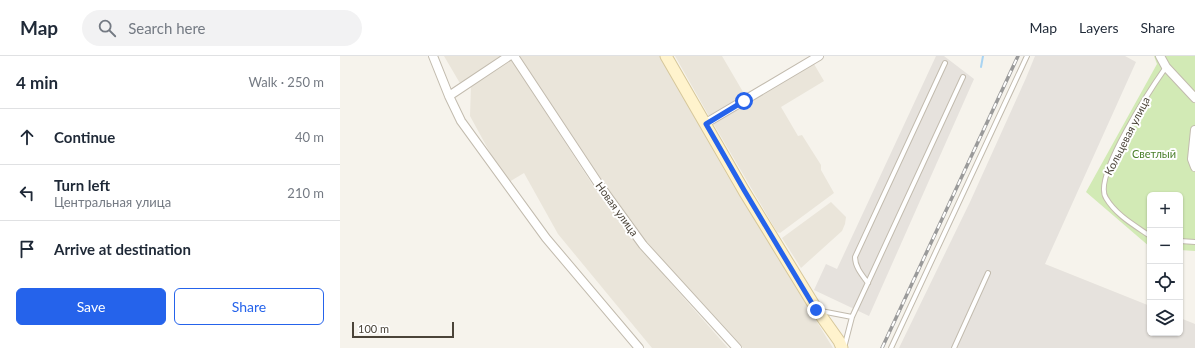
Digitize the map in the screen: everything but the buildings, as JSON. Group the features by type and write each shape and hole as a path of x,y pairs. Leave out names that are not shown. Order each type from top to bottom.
{"street":[{"path":"433,56 461,121 546,238 639,348"},
{"path":"449,96 509,56"},
{"name":"Новая улица","path":"514,56 598,183 643,245 737,348"},
{"path":"666,56 816,310 843,348"},
{"path":"706,124 819,56"},
{"path":"1160,56 1166,67 1195,98"},
{"path":"1195,130 1192,160 1195,167"}],"lane":[{"path":"891,348 1027,56"},
{"path":"868,283 858,268 855,262 855,257 945,63"},
{"name":"Кольцевая улица","path":"1147,234 1123,218 1105,198 1103,188 1108,169 1138,109 1166,67"},
{"path":"843,348 852,317 963,77"},
{"path":"1183,241 1195,242"},
{"path":"954,348 988,273"},
{"path":"816,310 852,317"}],"shaded area":[{"path":"444,56 506,56 461,85"},
{"path":"518,56 660,56 726,173 833,348 743,348 651,249 589,162"},
{"path":"675,56 722,56 746,97 710,118"},
{"path":"936,56 944,56 974,79 869,316 814,290 826,264 837,269"},
{"path":"1035,56 1125,56 1136,62 1045,264 1147,305 1147,336 1183,336 1183,319 1195,324 1195,348 899,348 970,202"},
{"path":"511,59 592,184 668,280 728,348 652,348 558,234 524,173 509,182 494,160 470,116 471,85"},
{"path":"814,64 824,81 781,107 798,136 802,135 821,165 821,170 834,193 780,233 777,232 713,123"},
{"path":"831,202 846,217 842,231 801,268 782,238"}],"green space":[{"name":"Светлый","path":"1154,56 1195,56 1195,251 1183,250 1183,192 1147,192 1147,244 1086,192 1157,64"}],"waterway":[{"path":"981,67 983,56"}],"railway":[{"path":"882,348 1018,56"}],"route":[{"path":"744,101 706,124 816,310"}]}
